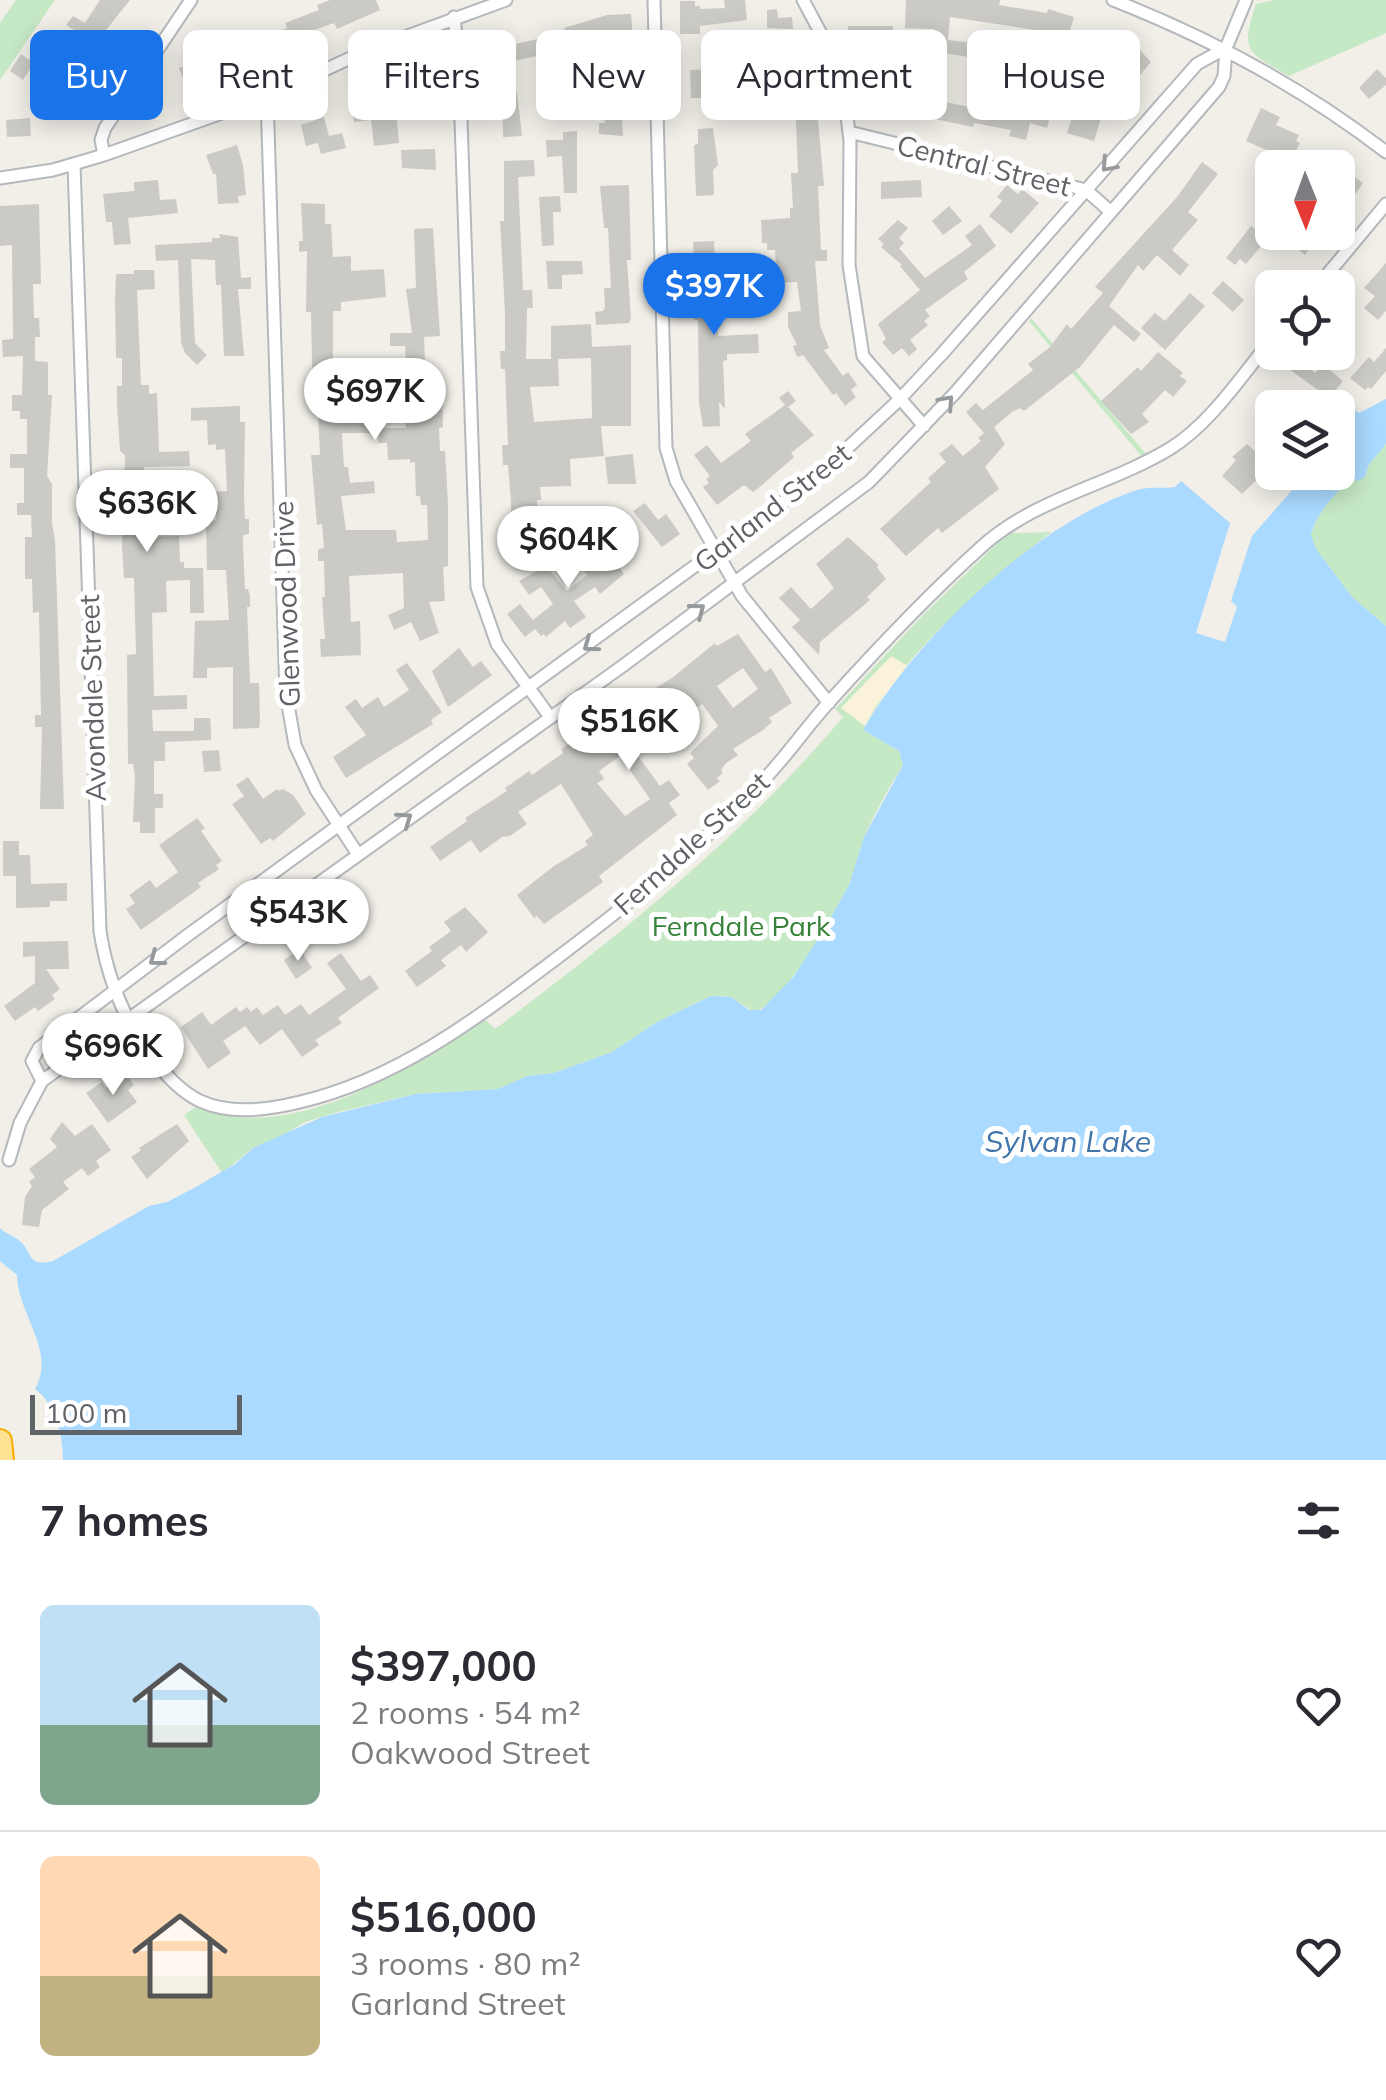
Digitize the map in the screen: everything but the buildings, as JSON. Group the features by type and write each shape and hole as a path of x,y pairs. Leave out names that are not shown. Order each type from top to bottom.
{"highway":[{"path":"0,1440 2,1460"}],"street":[{"path":"104,155 105,128 191,0"},
{"path":"328,68 506,0"},
{"path":"654,0 666,448 676,482 742,596 828,703"},
{"path":"803,0 842,71 849,132 849,264 863,356 924,426"},
{"path":"1113,0 1226,48 1298,88 1386,152"},
{"name":"Garland Street","path":"10,1160 20,1123 42,1081 870,482 924,426 1219,87 1226,48 1246,0"},
{"path":"454,17 460,62 477,587 497,644 550,717"},
{"name":"Garland Street","path":"42,1081 32,1065 35,1052 114,989 813,480 899,400 1197,64 1226,48"},
{"path":"0,178 74,164 202,120"},
{"name":"Glenwood Drive","path":"268,120 286,693 295,745 316,790 357,854"},
{"name":"Central Street","path":"849,132 1086,190 1111,212"},
{"name":"Avondale Street","path":"74,164 100,931 114,989"},
{"path":"1331,270 1386,204"},
{"name":"Ferndale Street","path":"114,989 127,1018 158,1066 200,1101 224,1108 275,1108 342,1092 377,1078 500,1001 654,881 769,774 828,703 980,548 1036,509 1177,444 1255,359"}],"green space":[{"path":"16,0 55,0 34,30 30,30 30,36 0,80 0,23"},
{"path":"1274,0 1386,0 1386,33 1289,76 1256,55 1248,42 1256,4"},
{"path":"1031,318 1147,455 1142,457 1029,321"},
{"path":"1386,444 1386,626 1352,597 1316,549 1311,535 1330,498 1340,490 1355,490 1355,480 1365,477 1368,466"},
{"name":"Ferndale Park","path":"1051,532 947,622 880,701 863,730 899,751 903,765 866,833 834,915 794,975 766,1005 754,1012 731,997 711,996 657,1022 612,1052 554,1073 527,1076 498,1089 416,1094 305,1122 253,1148 222,1173 184,1115 196,1107 233,1116 271,1117 310,1109 385,1079 485,1019 495,1029 634,920 721,844 843,717 835,709 923,615 999,542 1012,533"}],"sand":[{"path":"891,656 908,666 876,705 865,726 841,708"}],"water":[{"name":"Sylvan Lake","path":"1386,399 1386,444 1368,466 1365,477 1357,481 1355,410 1359,413"},
{"name":"Sylvan Lake","path":"1181,481 1230,523 1196,633 1225,642 1237,607 1231,601 1252,536 1292,490 1340,490 1317,519 1311,535 1316,549 1352,597 1386,626 1386,1460 63,1460 57,1421 35,1389 41,1375 39,1346 17,1275 0,1261 0,1228 21,1242 35,1261 53,1261 149,1206 194,1188 235,1164 253,1148 322,1117 416,1094 498,1089 527,1076 554,1073 612,1052 657,1022 711,996 731,997 749,1010 761,1010 794,976 828,923 849,885 864,837 903,765 899,751 863,730 913,659 982,588 1059,528 1099,506 1137,490 1175,487"}]}
